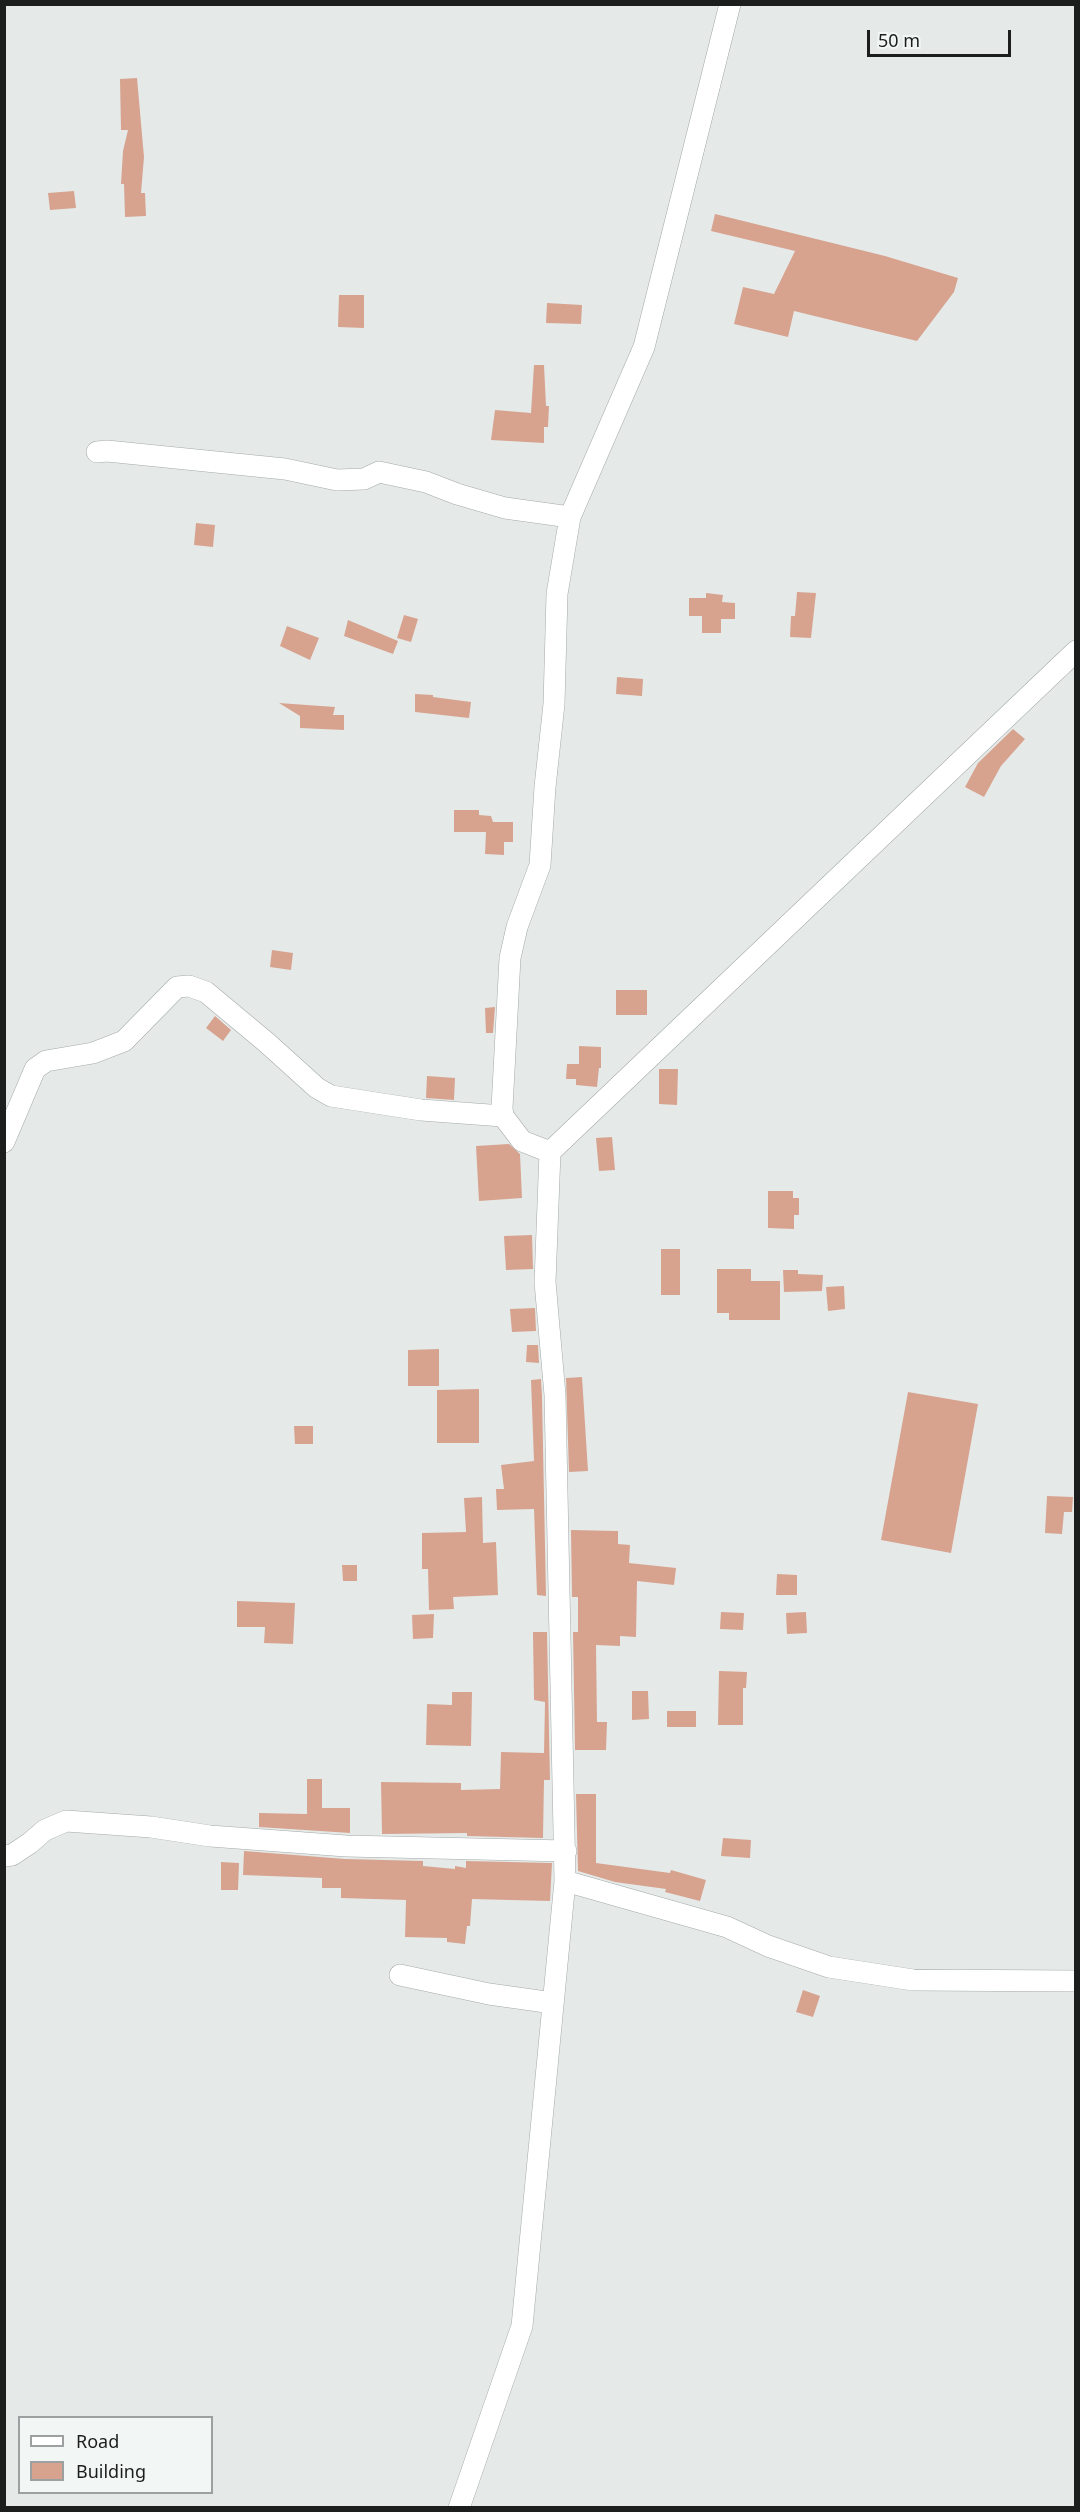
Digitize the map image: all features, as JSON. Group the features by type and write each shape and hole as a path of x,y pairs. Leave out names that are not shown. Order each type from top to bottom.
{"street":[{"path":"550,1152 522,1141 503,1116 510,958 517,927 540,865 554,704 557,594 570,517 644,347 730,4"},
{"path":"97,452 107,451 285,469 337,480 364,479 379,472 426,482 505,508 570,517"},
{"path":"459,2508 522,2326 565,1881 555,1395 545,1282 550,1152 1076,651"},
{"path":"4,1142 35,1069 46,1061 93,1053 124,1041 177,987 189,986 206,992 267,1042 317,1088 331,1096 421,1110 503,1116"},
{"path":"4,1856 12,1855 30,1844 45,1830 66,1821 152,1827 210,1836 346,1846 566,1851"},
{"path":"565,1881 727,1927 768,1946 829,1967 914,1980 1076,1981"},
{"path":"400,1975 489,1994 553,2003"}],"building":[{"path":"137,78 144,157 141,193 145,193 146,216 125,217 124,184 121,184 123,151 128,130 121,130 120,79"},
{"path":"74,191 76,208 50,210 48,193"},
{"path":"715,214 885,256 958,278 954,292 917,341 794,311 788,337 734,324 743,287 774,294 795,251 711,231"},
{"path":"339,295 364,295 364,328 338,327"},
{"path":"547,303 582,305 581,324 546,323"},
{"path":"534,365 544,365 546,406 549,406 548,427 544,427 544,443 491,440 495,410 531,413"},
{"path":"196,523 215,525 213,547 194,545"},
{"path":"797,592 816,593 811,638 790,637 791,616 795,616"},
{"path":"706,593 723,595 722,602 735,603 735,619 721,619 721,633 702,633 702,616 689,616 689,598 706,598"},
{"path":"404,615 418,619 411,642 397,638"},
{"path":"348,620 398,641 393,654 344,636"},
{"path":"287,626 319,638 310,660 280,646"},
{"path":"617,677 643,679 642,696 616,694"},
{"path":"415,694 471,702 469,718 415,712"},
{"path":"279,703 335,707 333,715 344,715 344,730 300,728 300,716"},
{"path":"1013,729 1025,739 1001,766 984,797 965,787 978,763"},
{"path":"454,810 479,810 479,815 491,816 493,822 513,822 513,842 504,842 504,855 485,854 486,832 454,832"},
{"path":"272,950 293,953 291,970 270,967"},
{"path":"616,990 647,990 647,1015 616,1015"},
{"path":"495,1007 493,1033 486,1033 485,1008"},
{"path":"215,1016 231,1030 223,1041 206,1028"},
{"path":"579,1046 601,1047 601,1068 599,1068 597,1087 576,1085 576,1079 566,1079 567,1064 579,1064"},
{"path":"659,1069 678,1069 677,1105 659,1104"},
{"path":"427,1076 455,1078 454,1100 426,1098"},
{"path":"612,1137 615,1170 599,1171 596,1138"},
{"path":"509,1144 520,1154 522,1198 479,1201 476,1146"},
{"path":"768,1191 793,1191 793,1198 799,1198 799,1215 794,1215 794,1229 768,1228"},
{"path":"532,1235 533,1269 506,1270 504,1236"},
{"path":"661,1249 680,1249 680,1295 661,1295"},
{"path":"717,1269 751,1269 751,1281 780,1281 780,1320 729,1320 729,1313 717,1313"},
{"path":"783,1270 798,1270 798,1274 823,1275 822,1291 784,1292"},
{"path":"844,1286 845,1309 828,1311 826,1287"},
{"path":"535,1308 536,1331 512,1332 510,1309"},
{"path":"527,1345 538,1345 539,1363 526,1362"},
{"path":"439,1349 439,1386 408,1386 408,1350"},
{"path":"582,1377 588,1471 569,1472 566,1378"},
{"path":"541,1379 546,1596 537,1595 534,1509 497,1510 496,1489 504,1489 501,1465 534,1461 531,1380"},
{"path":"479,1389 479,1443 437,1443 437,1390"},
{"path":"908,1392 978,1404 951,1553 881,1540"},
{"path":"294,1426 313,1426 313,1444 295,1444"},
{"path":"1047,1496 1073,1497 1072,1512 1064,1512 1062,1534 1045,1533"},
{"path":"482,1497 483,1543 496,1542 498,1595 453,1597 454,1609 429,1610 428,1569 422,1569 422,1533 466,1532 464,1498"},
{"path":"571,1530 618,1531 618,1544 630,1545 629,1563 676,1568 674,1585 637,1581 636,1637 620,1636 620,1646 596,1645 597,1722 607,1722 606,1750 575,1750 573,1632 578,1632 578,1597 572,1597"},
{"path":"342,1565 357,1565 357,1581 343,1581"},
{"path":"777,1574 797,1575 797,1595 776,1595"},
{"path":"237,1601 295,1603 293,1644 264,1643 265,1627 237,1627"},
{"path":"721,1612 744,1613 743,1630 720,1629"},
{"path":"806,1612 807,1633 787,1634 786,1613"},
{"path":"434,1614 433,1638 413,1639 412,1615"},
{"path":"533,1632 547,1632 550,1780 544,1780 543,1838 467,1836 467,1833 382,1834 381,1782 461,1783 461,1790 500,1789 501,1752 544,1753 545,1702 534,1700"},
{"path":"719,1671 747,1672 746,1688 743,1688 743,1725 718,1725"},
{"path":"632,1691 648,1691 649,1719 632,1720"},
{"path":"452,1692 472,1692 471,1746 426,1745 427,1704 452,1705"},
{"path":"667,1711 696,1711 696,1727 667,1727"},
{"path":"307,1779 322,1779 322,1808 350,1808 350,1833 259,1827 259,1813 307,1814"},
{"path":"576,1794 596,1794 596,1863 670,1873 671,1870 706,1880 700,1901 665,1892 666,1889 615,1882 578,1871"},
{"path":"723,1838 751,1840 750,1858 721,1856"},
{"path":"244,1851 345,1859 423,1861 423,1866 455,1869 455,1866 466,1868 466,1861 552,1863 550,1901 472,1899 470,1926 467,1926 465,1944 447,1942 447,1938 405,1937 406,1900 341,1898 341,1888 322,1888 322,1878 243,1875"},
{"path":"221,1862 239,1863 238,1890 221,1890"},
{"path":"803,1990 820,1996 813,2017 796,2012"}]}
